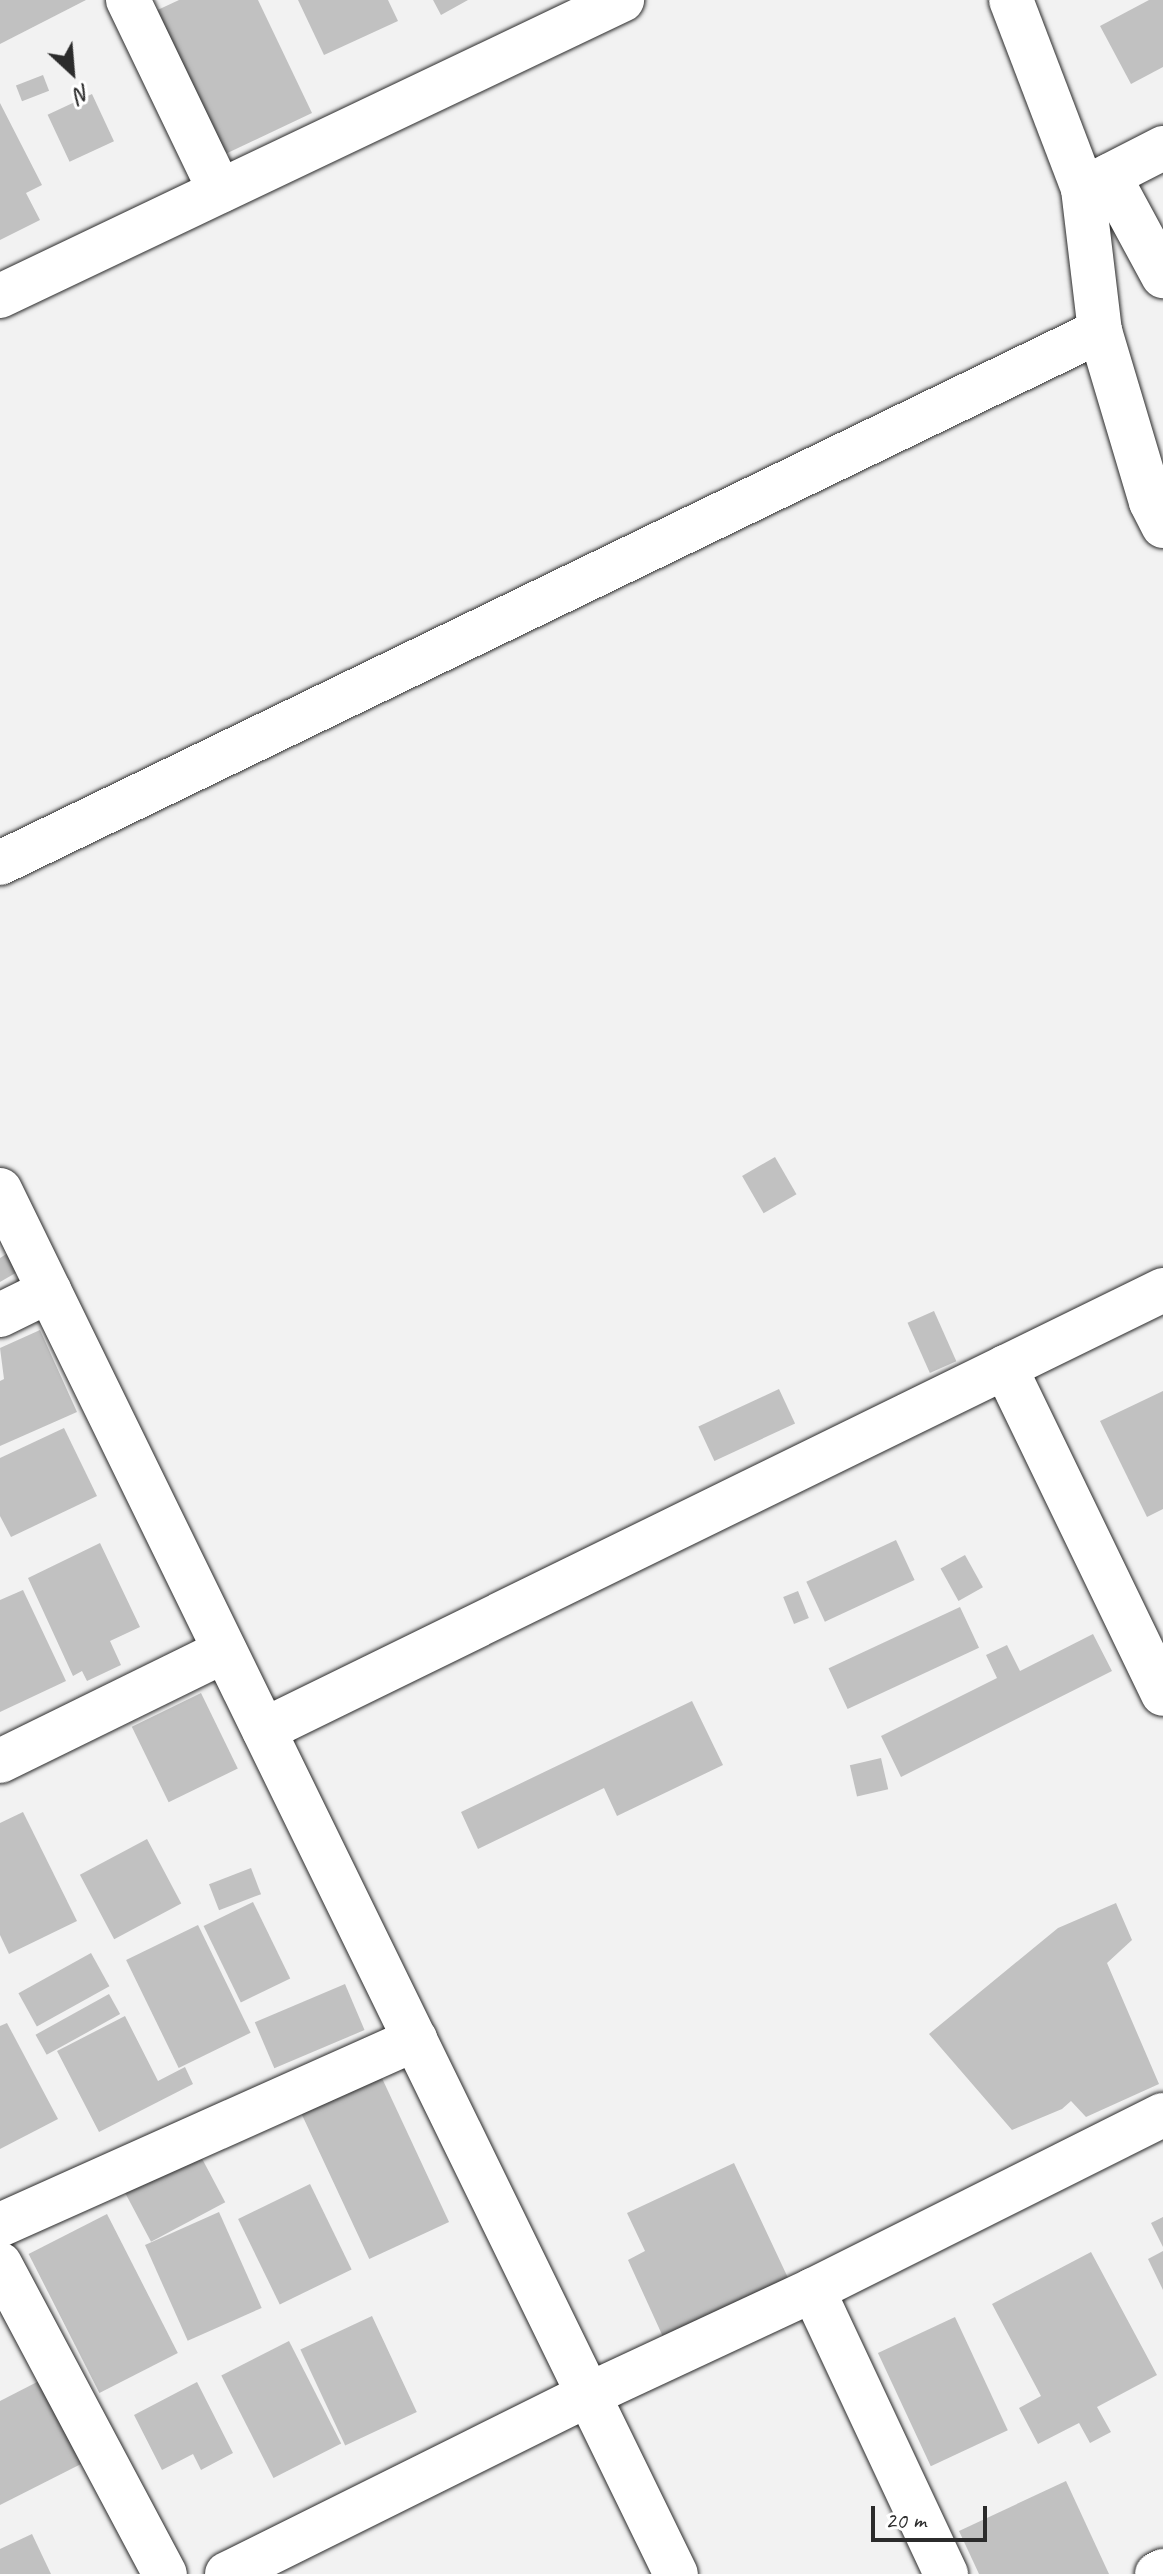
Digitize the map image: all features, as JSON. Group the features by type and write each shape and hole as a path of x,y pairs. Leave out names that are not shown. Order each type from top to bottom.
{"street":[{"path":"128,0 220,191"},
{"path":"0,296 622,0"},
{"path":"1011,0 1096,182 1163,276"},
{"path":"1096,182 1163,148"},
{"path":"1096,182 1100,331 1151,502 1163,526"},
{"path":"0,863 1100,331"},
{"path":"0,1190 676,2574"},
{"path":"264,1730 1163,1290"},
{"path":"0,1315 49,1291"},
{"path":"1005,1367 1163,1694"},
{"path":"0,1761 225,1651"},
{"path":"0,2225 415,2039"},
{"path":"246,2570 588,2395 813,2290 1163,2115"},
{"path":"0,2264 165,2574"},
{"path":"813,2290 946,2574"},
{"path":"1157,2574 1163,2571"}],"building":[{"path":"0,0 86,0 0,44"},
{"path":"179,0 258,0 312,113 219,157 149,14"},
{"path":"298,0 388,0 398,21 324,55"},
{"path":"433,0 468,0 441,15"},
{"path":"1149,0 1163,0 1163,67 1131,84 1100,26"},
{"path":"43,75 49,91 22,101 16,85"},
{"path":"92,94 114,141 70,162 48,115"},
{"path":"0,103 42,185 26,193 40,220 0,240"},
{"path":"775,1157 796,1194 764,1213 742,1176"},
{"path":"8,1253 19,1271 0,1282 0,1258"},
{"path":"934,1311 956,1361 930,1373 908,1323"},
{"path":"40,1330 77,1412 0,1446 0,1381 4,1379 0,1348"},
{"path":"779,1389 795,1423 714,1461 698,1427"},
{"path":"1163,1391 1163,1509 1147,1517 1100,1421"},
{"path":"64,1428 97,1496 11,1537 0,1516 0,1458"},
{"path":"896,1540 915,1580 825,1622 806,1582"},
{"path":"100,1543 140,1627 110,1641 121,1665 87,1681 82,1671 73,1676 28,1578"},
{"path":"965,1555 983,1587 958,1601 941,1569"},
{"path":"23,1590 66,1681 0,1712 0,1600"},
{"path":"798,1591 809,1618 794,1624 783,1597"},
{"path":"960,1607 979,1648 848,1709 829,1668"},
{"path":"1093,1634 1112,1671 901,1777 881,1736 997,1678 986,1655 1007,1645 1020,1671"},
{"path":"201,1693 238,1768 169,1802 132,1727"},
{"path":"692,1701 723,1765 617,1816 604,1788 478,1849 461,1812"},
{"path":"881,1758 888,1789 857,1796 850,1765"},
{"path":"23,1812 77,1921 9,1954 0,1935 0,1823"},
{"path":"147,1839 181,1903 114,1939 80,1875"},
{"path":"251,1868 261,1894 219,1910 209,1884"},
{"path":"253,1902 290,1978 241,2003 204,1926"},
{"path":"1116,1903 1132,1940 1107,1963 1159,2084 1086,2117 1071,2101 1062,2109 1012,2130 929,2034 1058,1928"},
{"path":"198,1925 251,2033 179,2068 126,1960"},
{"path":"91,1953 109,1986 37,2026 18,1993"},
{"path":"345,1984 365,2030 274,2068 255,2022"},
{"path":"109,1994 120,2014 47,2055 36,2035"},
{"path":"125,2016 158,2081 185,2067 193,2084 99,2132 57,2051"},
{"path":"7,2023 58,2119 0,2149 0,2026"},
{"path":"381,2076 449,2222 369,2259 301,2113"},
{"path":"198,2151 225,2202 151,2242 124,2190"},
{"path":"734,2163 789,2280 664,2339 628,2260 645,2251 627,2213"},
{"path":"310,2184 352,2269 280,2304 238,2219"},
{"path":"219,2212 262,2308 188,2341 145,2245"},
{"path":"107,2214 178,2353 99,2393 29,2254"},
{"path":"1163,2217 1163,2247 1151,2223"},
{"path":"1163,2251 1163,2290 1148,2259"},
{"path":"1091,2252 1157,2375 1097,2407 1111,2432 1090,2443 1079,2423 1038,2444 1019,2408 1041,2396 992,2304"},
{"path":"372,2316 417,2412 345,2445 300,2349"},
{"path":"955,2317 1008,2430 931,2466 878,2353"},
{"path":"289,2341 341,2443 273,2478 221,2376"},
{"path":"39,2381 81,2464 0,2505 0,2401"},
{"path":"197,2382 233,2453 201,2470 193,2454 162,2470 134,2415"},
{"path":"1066,2481 1109,2574 979,2574 959,2531"},
{"path":"32,2534 51,2574 0,2574 0,2549"}]}
